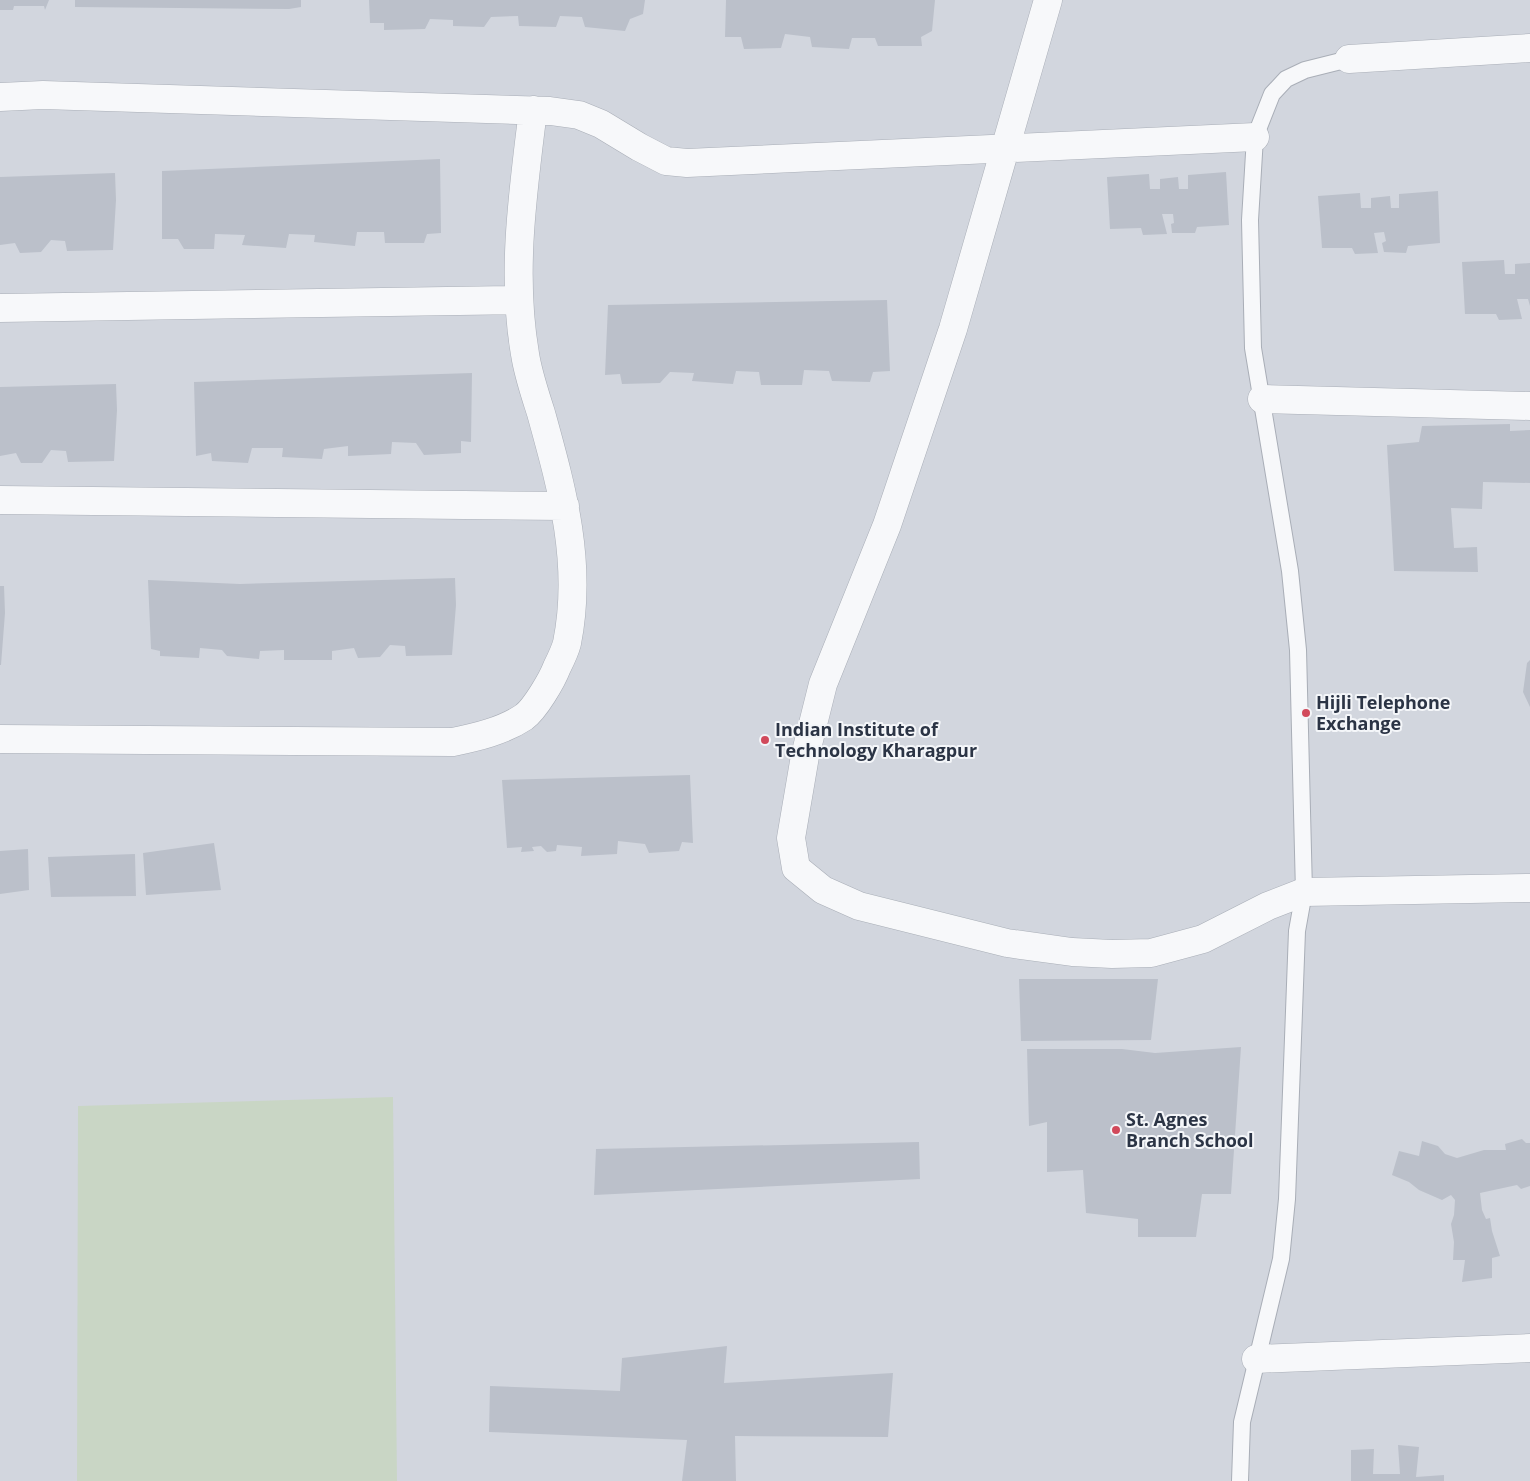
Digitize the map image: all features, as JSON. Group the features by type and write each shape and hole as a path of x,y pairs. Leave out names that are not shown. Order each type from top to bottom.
{"street":[{"path":"1048,0 1004,148 954,328 887,525 823,684 805,756 791,838 796,868 823,890 859,906 1007,943 1072,952 1112,954 1151,953 1203,939 1268,906 1304,892 1530,888"},
{"path":"1349,60 1530,48"},
{"path":"0,97 43,95 533,110 579,115 602,124 666,161 687,164 1256,137"},
{"path":"0,739 453,742 489,734 525,716 551,683 567,644 572,603 572,551 565,506 525,356 518,300 518,251 522,198 533,110"},
{"path":"0,308 518,300"},
{"path":"1262,399 1530,406"},
{"path":"0,500 565,506"},
{"path":"1256,1359 1530,1348"}],"lane":[{"path":"1240,1481 1242,1422 1281,1259 1287,1199 1297,931 1304,892 1298,650 1290,571 1253,348 1250,220 1256,137 1272,94 1286,79 1305,70 1349,60"}],"shaded area":[{"name":"Indian Institute of Technology Kharagpur","path":"0,0 1530,0 1530,1481 0,1481"}],"green space":[{"path":"393,1097 397,1481 77,1481 78,1106"}],"building":[{"path":"0,0 49,0 45,10 44,6 14,6 13,10 0,10"},
{"path":"75,0 301,0 301,7 289,9 75,7"},
{"path":"369,0 645,0 643,14 630,19 625,31 585,27 582,17 560,16 556,27 519,26 518,16 491,17 484,27 453,26 453,20 430,19 425,29 384,30 384,23 370,23"},
{"path":"726,0 935,0 932,31 921,37 922,46 878,46 875,38 852,38 849,49 812,47 810,37 785,34 781,48 744,49 741,37 725,37"},
{"path":"440,159 441,233 427,234 424,243 385,243 384,232 357,232 355,246 314,242 315,235 289,234 286,248 242,245 245,235 215,234 214,249 184,249 178,239 162,239 162,171"},
{"path":"1226,172 1229,225 1197,227 1195,233 1172,233 1173,214 1162,214 1167,234 1143,235 1141,228 1110,229 1107,177 1149,174 1150,189 1160,189 1160,179 1178,177 1179,189 1188,189 1188,175"},
{"path":"115,173 116,200 113,250 67,251 65,241 51,240 41,252 20,253 15,243 0,245 0,177"},
{"path":"1438,191 1440,243 1408,246 1406,253 1384,252 1382,243 1386,241 1384,232 1374,233 1378,253 1355,254 1352,248 1322,248 1318,196 1360,193 1361,208 1371,208 1371,198 1390,196 1391,208 1399,208 1399,194"},
{"path":"1504,260 1505,274 1515,274 1515,264 1530,263 1530,306 1528,299 1517,299 1522,319 1499,320 1496,314 1465,314 1462,262"},
{"path":"887,300 890,371 873,372 870,382 832,381 829,371 804,370 802,385 761,385 759,372 736,371 733,384 692,381 694,373 670,372 660,383 622,384 620,374 605,375 608,305"},
{"path":"472,373 471,442 461,441 461,453 424,455 416,443 392,442 391,454 348,456 348,446 324,449 322,459 282,457 283,448 252,448 248,463 212,461 211,453 196,456 194,382"},
{"path":"116,384 117,410 114,461 68,462 66,451 51,450 42,463 21,463 16,453 0,456 0,387"},
{"path":"1510,424 1510,431 1530,430 1530,483 1483,482 1482,509 1451,508 1454,548 1477,547 1478,572 1394,571 1387,445 1419,442 1422,426"},
{"path":"455,578 456,605 452,655 406,656 405,646 390,645 380,657 358,658 354,648 332,651 332,660 284,660 284,650 260,651 259,659 227,656 222,650 200,648 199,658 160,656 160,651 151,649 148,580 240,584"},
{"path":"0,586 4,586 5,613 1,665 0,665"},
{"path":"1530,660 1530,707 1523,692 1527,663"},
{"path":"690,775 693,843 682,842 679,851 649,853 645,844 618,841 617,854 581,856 582,847 557,845 556,851 547,852 541,846 532,847 534,851 521,852 522,847 507,848 502,780"},
{"path":"214,843 221,890 146,895 143,853"},
{"path":"28,849 29,890 0,894 0,851"},
{"path":"135,854 136,896 51,897 48,857"},
{"path":"1019,979 1158,979 1151,1040 1021,1041"},
{"path":"1241,1047 1231,1194 1202,1194 1196,1237 1138,1237 1138,1219 1086,1213 1083,1170 1047,1172 1047,1122 1029,1126 1027,1049 1122,1049 1155,1053"},
{"path":"1522,1139 1526,1143 1530,1143 1530,1186 1521,1189 1517,1185 1480,1193 1482,1210 1486,1219 1490,1218 1500,1256 1492,1258 1492,1278 1462,1282 1465,1260 1453,1260 1454,1242 1451,1224 1455,1200 1451,1195 1442,1200 1392,1175 1399,1151 1419,1156 1422,1141 1438,1146 1445,1154 1457,1158 1484,1150 1506,1150 1505,1144"},
{"path":"919,1142 920,1179 594,1195 596,1149"},
{"path":"727,1346 724,1383 893,1373 888,1437 735,1436 736,1481 682,1481 687,1440 489,1432 490,1386 620,1391 622,1358"},
{"path":"1398,1445 1419,1447 1416,1477 1444,1475 1444,1481 1351,1481 1351,1450 1374,1449 1373,1474 1400,1474"}],"place":[{"name":"Hijli Telephone Exchange","path":"1306,713"},
{"name":"Indian Institute of Technology Kharagpur","path":"765,740"},
{"name":"St. Agnes Branch School","path":"1116,1130"}]}
